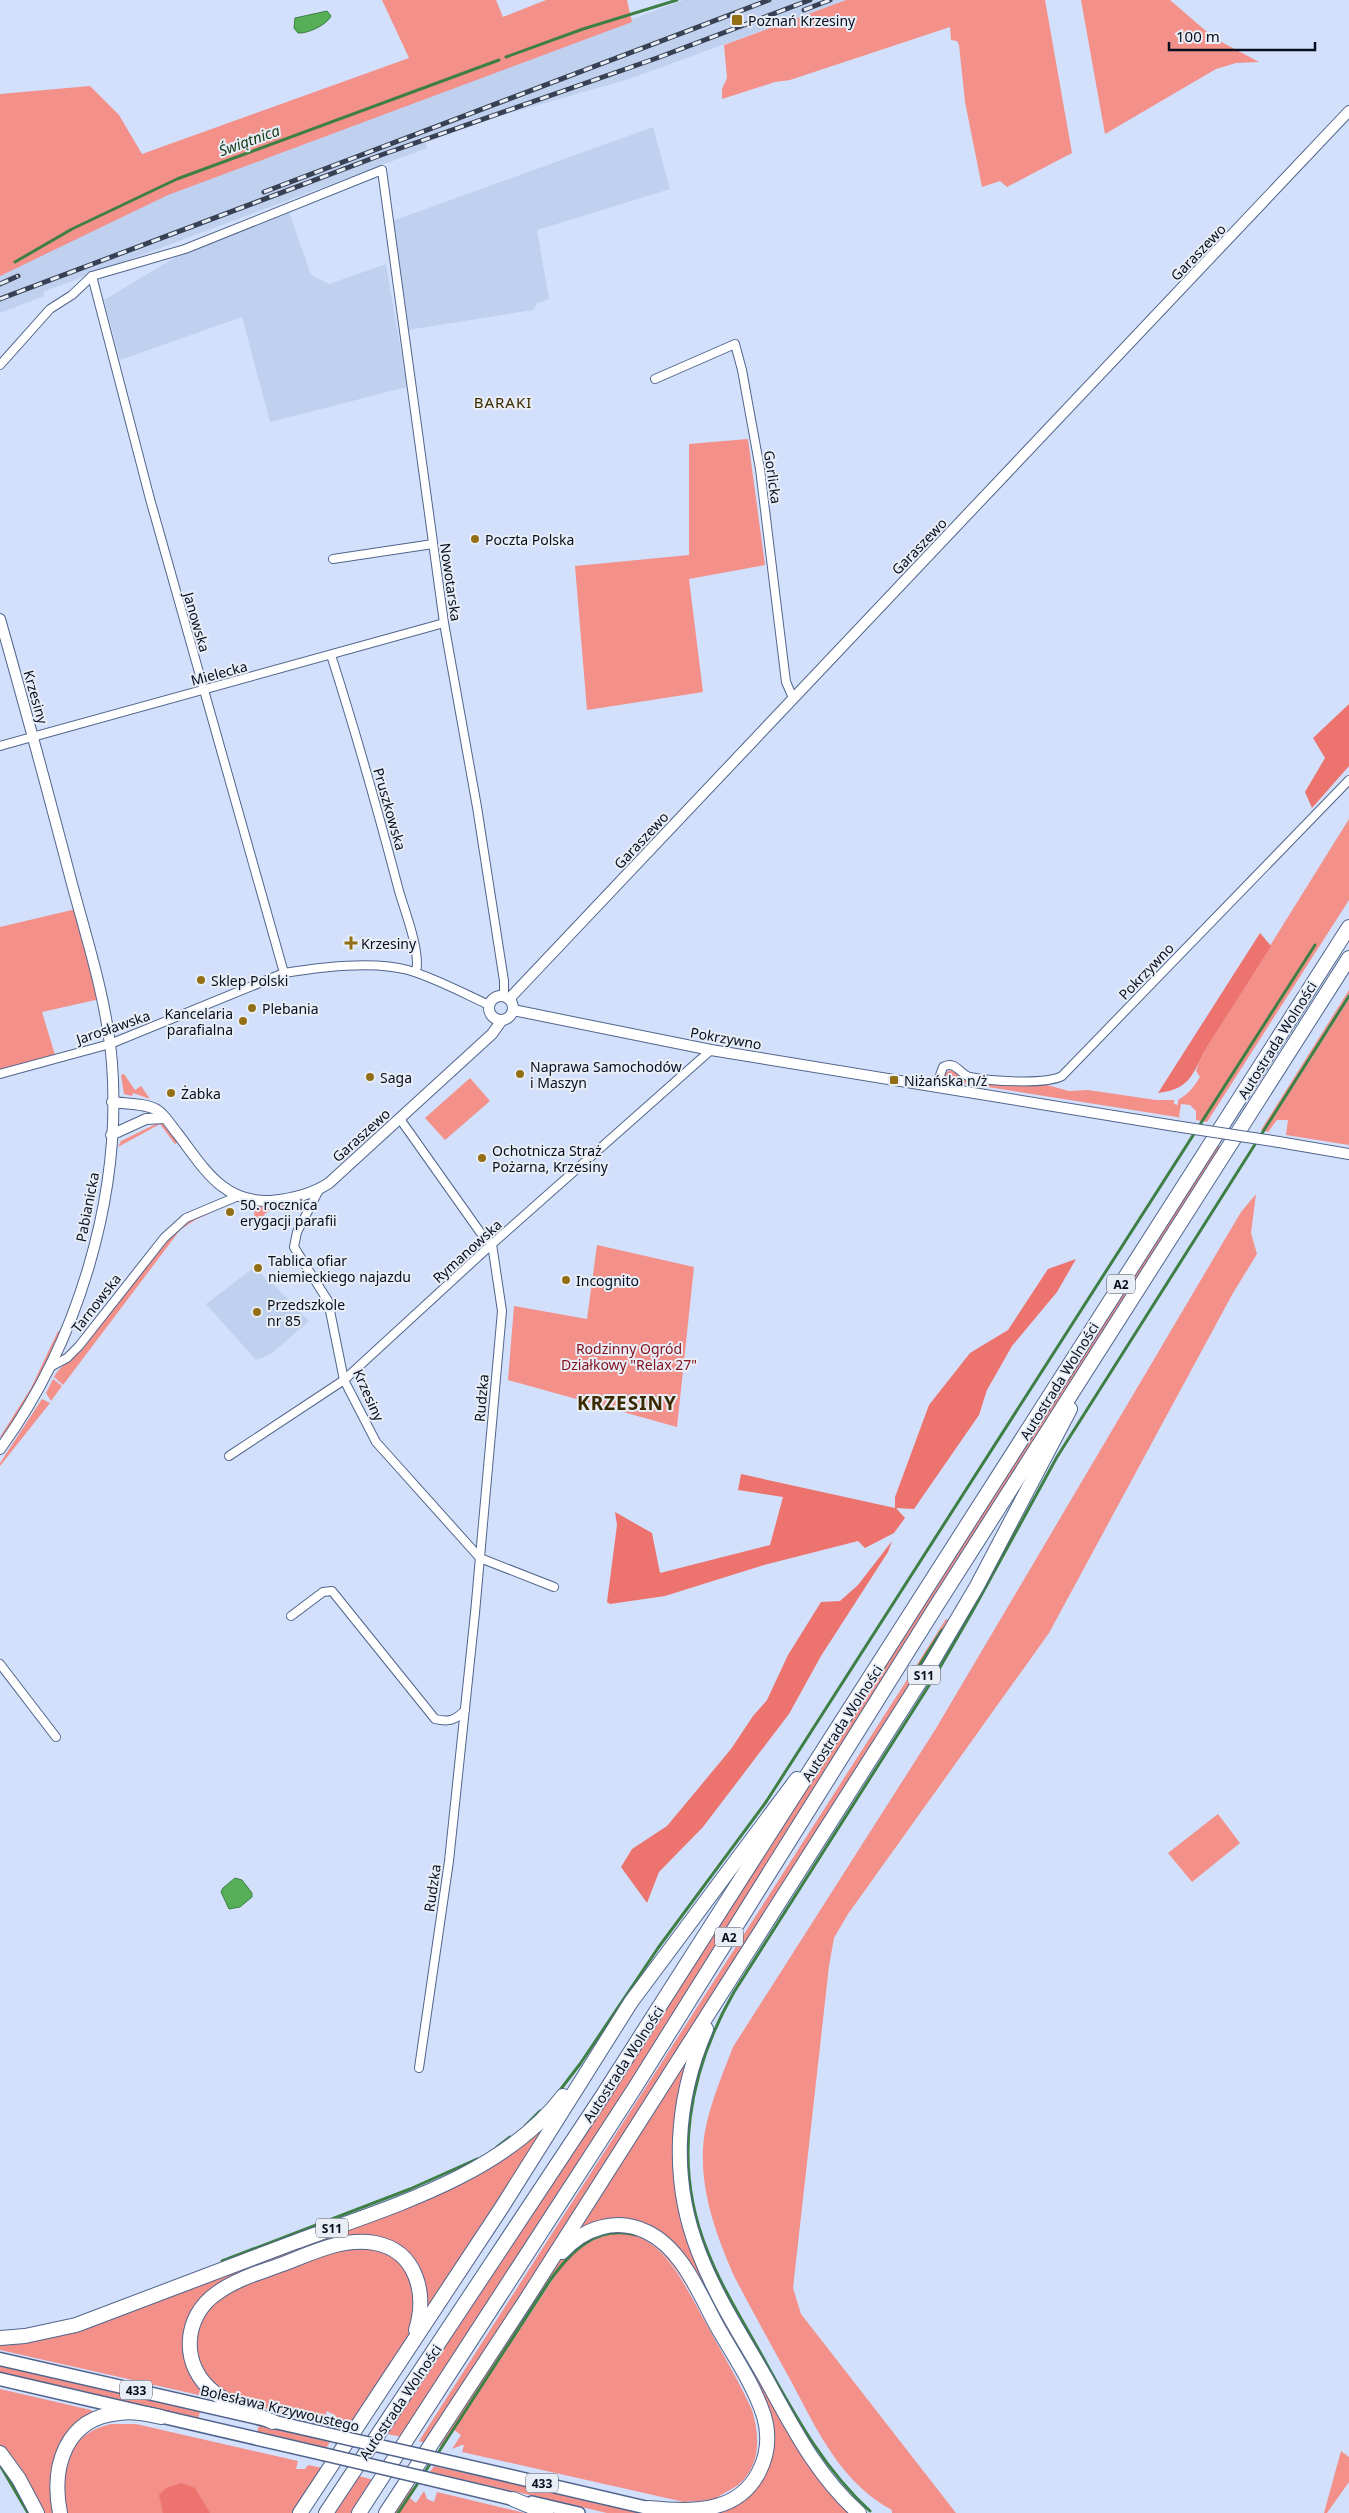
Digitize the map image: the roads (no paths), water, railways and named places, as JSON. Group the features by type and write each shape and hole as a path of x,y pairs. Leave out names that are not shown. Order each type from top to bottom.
{"highway":[{"name":"Autostrada Wolności","path":"326,2513 601,2098 1349,927"},
{"name":"Autostrada Wolności","path":"359,2513 625,2102 1349,958"},
{"name":"S11","path":"386,2513 524,2303 624,2142 731,1979 956,1623 1056,1438 1094,1359"},
{"name":"S11","path":"0,2338 25,2336 76,2325 389,2207 476,2169 511,2146 558,2103 601,2048 679,1936 783,1796 834,1734"},
{"path":"731,1979 700,2043 684,2097 680,2145 681,2180 687,2213 696,2246 712,2281 796,2434 822,2473 859,2513"},
{"path":"300,2513 502,2207 601,2048"},
{"path":"524,2303 566,2247 586,2233 602,2226 623,2225 645,2231 667,2246 684,2268 753,2390 765,2421 767,2448 762,2467 754,2480 744,2492 726,2503 696,2509 648,2508"},
{"path":"273,2422 230,2403 214,2393 202,2380 192,2361 189,2342 195,2319 207,2302 232,2284 339,2244 366,2242 384,2246 395,2252 408,2264 420,2287 420,2316 414,2336 402,2358"},
{"name":"Bolesława Krzywoustego","path":"0,2359 648,2508"},
{"path":"0,2379 513,2498 546,2513"},
{"path":"60,2513 56,2484 59,2460 66,2445 78,2432 100,2417 116,2413 161,2417"},
{"path":"0,2453 19,2479 37,2513"}],"main road":[{"name":"433","path":"513,2498 579,2513"},
{"name":"Bolesława Krzywoustego","path":"648,2508 671,2513"}],"street":[{"name":"Garaszewo","path":"506,998 794,698 1349,111"},
{"name":"Nowotarska","path":"92,276 185,249 382,170 444,623 477,807 506,998"},
{"path":"0,365 50,309 72,295 92,276"},
{"name":"Janowska","path":"92,276 150,499 284,974"},
{"name":"Gorlicka","path":"655,379 735,344 742,370 760,469 786,682 794,698"},
{"path":"333,560 434,544"},
{"name":"Krzesiny","path":"0,619 34,737 104,1008 110,1044"},
{"name":"Mielecka","path":"0,746 444,623"},
{"name":"Pruszkowska","path":"331,655 357,737 404,908 418,961 416,972"},
{"name":"Pokrzywno","path":"936,1087 943,1067 947,1065 956,1066 969,1077 1041,1082 1062,1076 1349,780"},
{"name":"Jarosławska","path":"0,1074 110,1044 284,974 307,969 366,966 394,967 416,972 490,1005"},
{"path":"494,998 506,998 513,1010 509,1016 502,1020 494,1017 490,1005 494,998"},
{"name":"Pokrzywno","path":"513,1010 711,1050 1349,1154"},
{"name":"Garaszewo","path":"236,1196 259,1201 274,1200 304,1196 319,1190 400,1119 492,1034 502,1020"},
{"name":"Pabianicka","path":"50,1367 72,1317 90,1258 103,1198 111,1135 110,1044"},
{"name":"Rymanowska","path":"229,1456 344,1380 492,1244 711,1050"},
{"path":"112,1102 153,1108 165,1118 205,1169 223,1188 236,1196"},
{"path":"111,1135 146,1118 165,1118"},
{"path":"400,1119 480,1232 492,1244"},
{"name":"Krzesiny","path":"319,1190 297,1232 294,1247 328,1301 335,1324 344,1380 376,1442 480,1558"},
{"name":"Tarnowska","path":"0,1449 28,1408 50,1367 63,1361 79,1346 164,1238 178,1224 236,1196"},
{"name":"Rudzka","path":"419,2068 449,1861 480,1558 502,1311 492,1244"},
{"path":"480,1558 554,1587"},
{"path":"290,1616 323,1592 332,1591 435,1719 447,1721 457,1718 465,1710"},
{"path":"0,1664 56,1737"}],"waterway":[{"name":"Świątnica","path":"506,57 583,29 677,0"},
{"name":"Świątnica","path":"15,262 72,229 177,179 499,60"},
{"path":"557,2094 580,2064 658,1948 766,1802 1315,945"},
{"path":"870,2511 839,2478 812,2442 727,2293 707,2250 696,2217 690,2184 688,2151 690,2118 705,2054 718,2022 734,1992 935,1676 1057,1457 1349,996"},
{"path":"910,1680 942,1630"},
{"path":"525,2126 540,2111"},
{"path":"497,2147 510,2137"},
{"path":"222,2261 410,2189 477,2159"},
{"path":"436,2456 551,2279 568,2258 587,2242 598,2237 622,2233 636,2235"},
{"path":"423,2475 432,2461"},
{"path":"0,2465 28,2513"},
{"path":"398,2513 420,2480"}],"railway":[{"path":"264,192 769,0"},
{"path":"0,299 381,155 657,58 810,0"},
{"path":"804,10 830,0"},
{"path":"0,284 18,276"}],"place":[{"name":"Poznań Krzesiny","path":"737,20"},
{"name":"Poczta Polska","path":"475,539"},
{"name":"Krzesiny","path":"351,943"},
{"name":"Sklep Polski","path":"201,980"},
{"name":"Plebania","path":"252,1008"},
{"name":"Kancelaria parafialna","path":"243,1021"},
{"name":"Naprawa Samochodów i Maszyn","path":"520,1074"},
{"name":"Saga","path":"370,1077"},
{"name":"Niżańska n/ż","path":"894,1080"},
{"name":"Żabka","path":"171,1093"},
{"name":"Ochotnicza Straż Pożarna, Krzesiny","path":"482,1158"},
{"name":"50. rocznica erygacji parafii","path":"230,1212"},
{"name":"Tablica ofiar niemieckiego najazdu","path":"258,1268"},
{"name":"Incognito","path":"566,1280"},
{"name":"Przedszkole nr 85","path":"257,1312"}],"district":[{"name":"BARAKI","path":"503,402"},
{"name":"KRZESINY","path":"627,1403"}],"park label":[{"name":"Rodzinny Ogród Działkowy \"Relax 27\"","path":"629,1356"}]}
